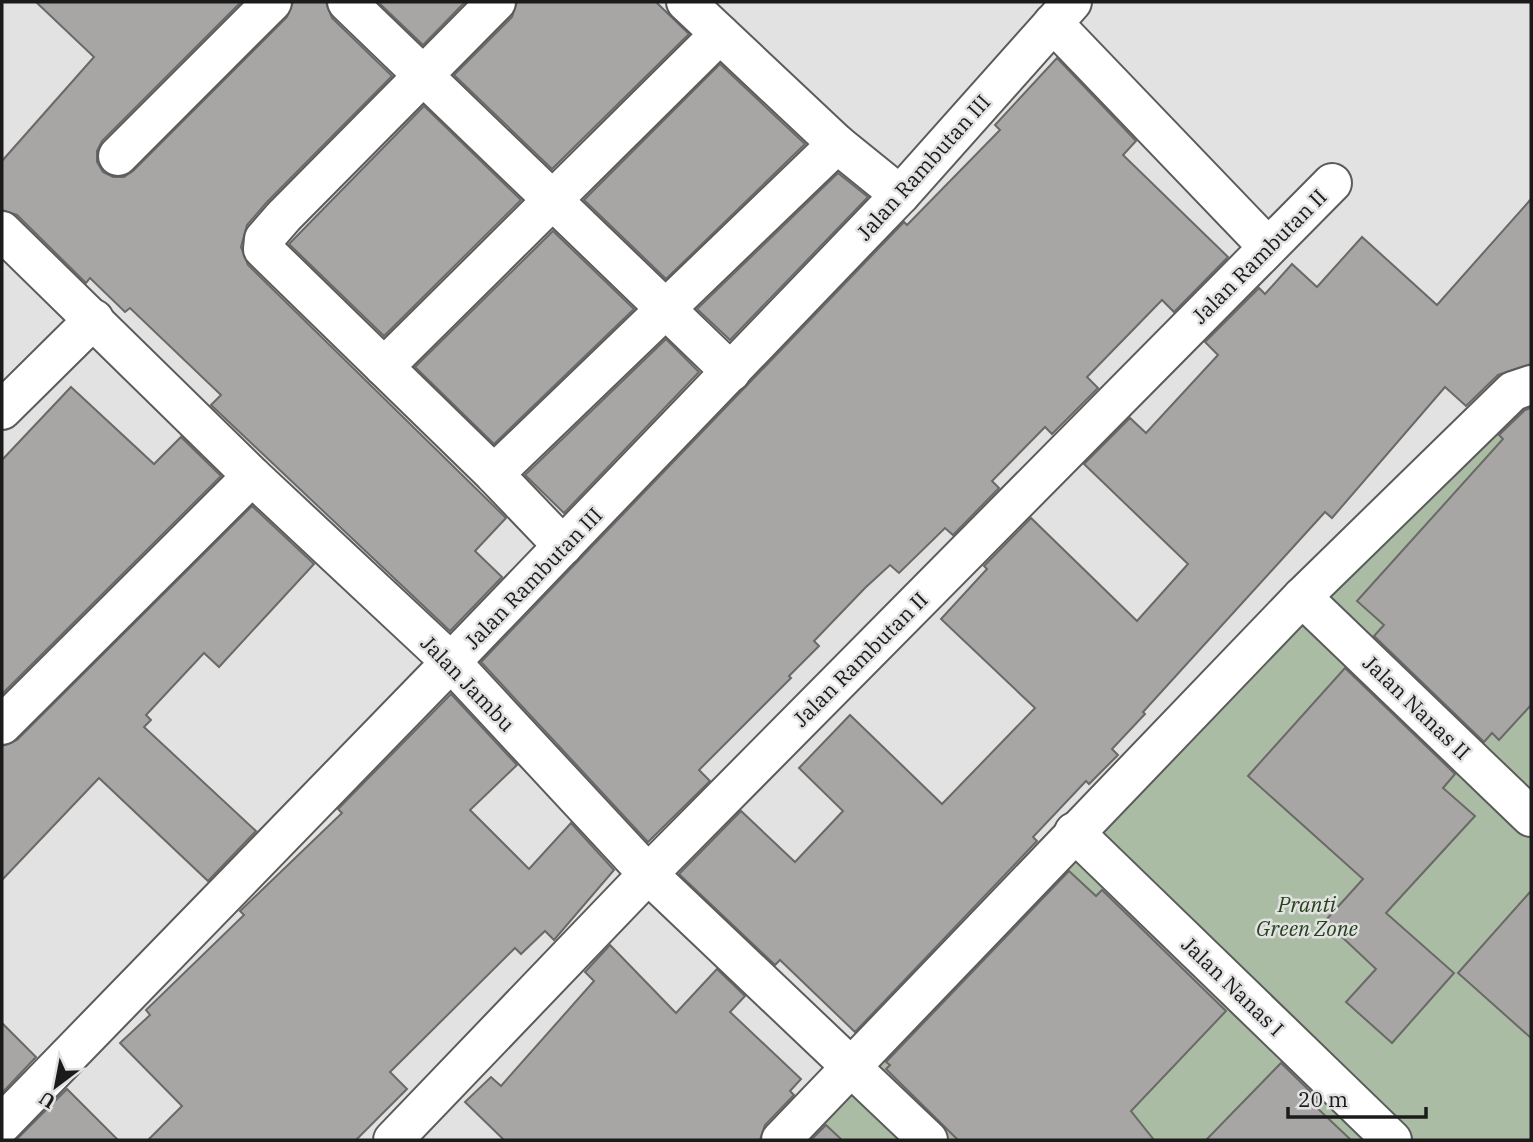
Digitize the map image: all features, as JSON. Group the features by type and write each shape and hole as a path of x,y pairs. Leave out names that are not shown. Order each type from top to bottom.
{"street":[{"path":"118,156 272,2"},
{"path":"346,2 731,372"},
{"path":"496,2 284,216 262,245 264,251 494,474 563,547"},
{"path":"686,2 837,145 900,195"},
{"path":"1063,12 1267,246"},
{"name":"Jalan Rambutan III","path":"2,1124 452,663 900,195 1063,12"},
{"path":"384,367 551,198 720,34"},
{"path":"494,474 664,307 837,145"},
{"name":"Jalan Rambutan II","path":"393,1140 648,874 1332,183"},
{"name":"Jalan Jambu","path":"2,231 252,477 452,663 648,874 928,1140"},
{"path":"2,410 94,319"},
{"path":"781,1140 1302,597 1522,388"},
{"path":"2,725 252,477"},
{"name":"Jalan Nanas II","path":"1302,597 1531,817"},
{"name":"Jalan Nanas I","path":"1074,832 1392,1140"}],"green space":[{"name":"Pranti Green Zone","path":"1531,387 1531,1140 784,1140"}],"building":[{"path":"36,2 241,2 102,141 97,151 97,162 103,172 113,177 124,177 133,171 287,17 293,2 326,2 332,18 392,76 267,202 247,225 241,247 248,265 506,518 475,551 502,577 450,631 211,405 221,395 130,308 125,312 90,278 86,283 17,215 2,210 2,161 94,57"},
{"path":"378,2 465,2 423,45"},
{"path":"517,2 656,2 689,34 552,169 454,75 512,17"},
{"path":"1057,58 1136,141 1123,155 1228,257 1174,312 1162,300 1087,377 1098,388 1052,434 1045,427 992,481 999,488 953,535 945,528 899,573 890,565 865,588 814,641 819,646 789,676 791,678 699,770 710,781 648,842 481,662 904,222 907,225 1000,130 995,125"},
{"path":"720,64 805,144 666,279 584,200"},
{"path":"424,106 521,200 384,336 289,244"},
{"path":"838,173 868,197 730,340 697,309"},
{"path":"1531,199 1531,364 1498,375 1466,406 1445,387 1332,518 1325,512 1143,712 1145,714 1112,749 1118,755 1089,784 1086,781 1033,837 1037,841 855,1032 780,960 775,965 679,874 741,811 795,862 843,811 799,768 850,715 942,804 1035,708 941,619 987,569 984,566 1031,518 1137,621 1188,564 1084,464 1130,418 1146,433 1218,355 1205,342 1259,288 1265,294 1292,264 1317,287 1362,237 1437,305"},
{"path":"553,231 634,309 494,444 415,367"},
{"path":"666,339 699,372 564,513 525,475"},
{"path":"71,387 154,464 181,437 221,476 2,694 2,460"},
{"path":"1531,408 1531,705 1499,740 1492,733 1484,742 1374,636 1384,625 1357,601 1503,439 1499,435 1525,410"},
{"path":"252,506 314,564 219,667 204,653 146,715 151,720 144,727 256,831 208,881 99,778 2,880 2,746 17,740"},
{"path":"1345,668 1455,774 1443,788 1475,816 1386,913 1454,973 1392,1043 1346,1002 1376,969 1325,921 1363,879 1248,776"},
{"path":"451,694 517,765 470,810 529,869 571,823 614,870 554,940 545,931 521,954 515,948 390,1072 407,1089 356,1140 148,1140 182,1106 120,1043 150,1015 146,1010 244,915 240,911 342,813 338,809"},
{"path":"1069,871 1096,896 1102,890 1226,1011 1131,1111 1154,1140 958,1140 886,1069 890,1065 886,1062"},
{"path":"1531,891 1531,1038 1458,973"},
{"path":"610,945 676,1013 717,969 745,996 730,1012 801,1079 790,1091 794,1095 765,1125 760,1140 504,1140 465,1102 491,1077 501,1086 594,981 585,972"},
{"path":"2,1023 36,1057 2,1093"},
{"path":"1281,1063 1319,1100 1314,1105 1351,1140 1206,1140"},
{"path":"67,1089 118,1140 16,1140"},
{"path":"826,1125 842,1140 811,1140"}]}
